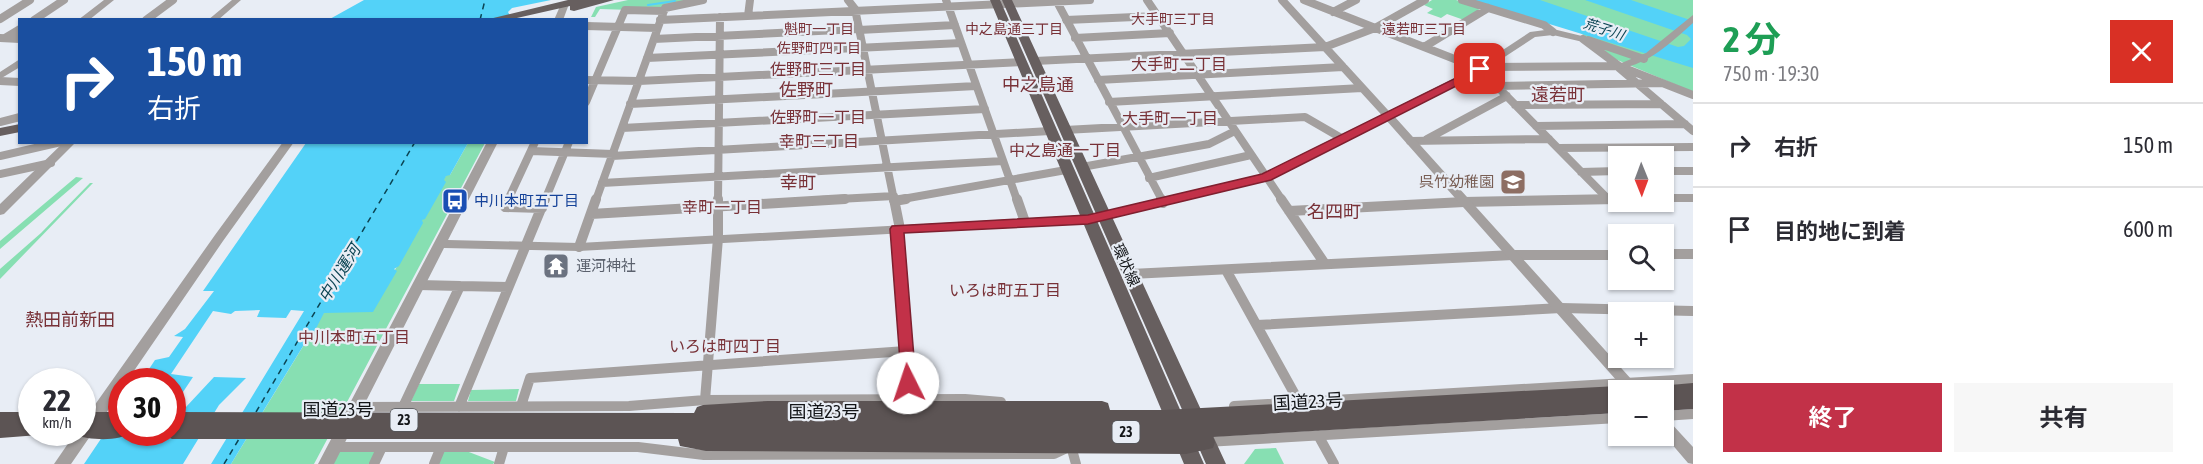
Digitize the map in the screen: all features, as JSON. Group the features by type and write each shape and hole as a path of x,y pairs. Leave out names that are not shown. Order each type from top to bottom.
{"highway":[{"name":"国道23号","path":"186,430 634,426 1164,417 1608,390"},
{"path":"1674,391 1693,390"},
{"path":"1674,403 1693,402"},
{"name":"国道23号","path":"186,419 1168,432 1608,407"},
{"path":"634,426 697,412 831,408 1168,408 1190,410"},
{"path":"0,419 18,419"},
{"path":"634,426 706,443 831,444 1073,455 1186,446 1206,442"},
{"path":"0,430 18,430"}],"main road":[{"path":"562,11 583,0"},
{"path":"502,18 562,11 609,0"},
{"name":"環状線","path":"1002,2 1057,130 1066,170 1194,464"},
{"path":"524,18 540,12"},
{"path":"0,127 18,123"},
{"path":"0,132 18,128"},
{"name":"環状線","path":"1057,130 1082,167 1216,464"}],"street":[{"path":"0,19 30,0"},
{"path":"37,18 64,0"},
{"path":"85,18 110,0"},
{"path":"149,18 173,0"},
{"path":"214,18 237,0"},
{"path":"579,247 665,8 703,0"},
{"path":"748,16 750,0"},
{"path":"848,0 856,11 899,229 909,400"},
{"path":"588,26 618,27 660,20 856,11 947,3 1090,0"},
{"path":"1147,0 1325,264"},
{"path":"1282,0 1561,308 1620,380"},
{"path":"1304,0 1482,68 1633,65 1647,57 1692,18"},
{"path":"1334,12 1356,0"},
{"path":"588,80 639,81 1324,47 1375,28 1425,0"},
{"path":"1462,0 1544,25 1553,32"},
{"path":"1056,1 1163,203"},
{"path":"947,3 1024,222"},
{"path":"1424,47 1488,8"},
{"path":"588,98 626,10 660,20"},
{"path":"1066,20 1158,16"},
{"path":"705,400 718,238 720,17"},
{"path":"654,39 955,25"},
{"path":"3,38 18,30"},
{"path":"441,243 579,247 1088,219 1266,177 1482,68 1533,34 1553,32 1647,57"},
{"path":"1075,38 1170,33"},
{"path":"3,38 18,39"},
{"path":"1582,39 1618,65 1693,131"},
{"path":"647,58 961,43"},
{"path":"0,76 18,63"},
{"path":"1618,65 1693,95"},
{"path":"1098,80 1343,68"},
{"path":"1482,68 1496,86 1581,172 1608,194"},
{"path":"0,81 18,82"},
{"path":"1496,86 1662,83"},
{"path":"630,104 976,86"},
{"path":"1109,102 1362,88"},
{"path":"1424,141 1507,96"},
{"path":"1515,105 1661,104"},
{"path":"622,128 985,109"},
{"path":"542,208 505,207 533,147 567,147 613,155 1305,117 1343,139"},
{"path":"0,122 18,118"},
{"path":"1536,126 1685,124"},
{"path":"1082,167 1209,144 1235,131"},
{"path":"1410,141 1549,139"},
{"path":"0,156 52,144"},
{"path":"0,211 53,163 69,144"},
{"path":"62,464 219,238 288,144"},
{"path":"326,464 492,144"},
{"path":"459,406 567,147"},
{"path":"1558,148 1693,147"},
{"path":"1149,178 1251,154"},
{"path":"602,183 1003,161"},
{"path":"0,174 53,163"},
{"path":"591,214 894,198 1066,170"},
{"path":"1581,172 1608,171"},
{"path":"1674,171 1693,171"},
{"path":"1674,198 1693,198"},
{"path":"1289,211 1464,202 1608,199"},
{"path":"1674,254 1693,254"},
{"path":"1131,274 1513,255 1608,255"},
{"path":"1226,270 1299,402"},
{"path":"419,285 508,287"},
{"path":"403,407 460,286"},
{"path":"1257,325 1561,308 1693,311"},
{"path":"521,406 530,378 906,351"},
{"path":"1674,382 1693,379"},
{"path":"1190,410 1299,402 1608,390"},
{"path":"356,407 629,406 705,400 965,399 1057,408"},
{"path":"1674,415 1693,414"},
{"path":"1206,442 1608,419"},
{"path":"1318,435 1334,464"},
{"path":"1674,436 1693,458"},
{"path":"335,447 638,447 704,460 917,460 1073,455"},
{"path":"374,464 382,447"},
{"path":"434,464 441,447"},
{"path":"499,464 504,447"}],"green space":[{"path":"628,0 694,0 661,11 600,9 595,17 591,17 596,7"},
{"path":"1432,0 1456,0 1481,8 1464,20 1447,14 1441,18 1427,13 1433,9 1424,5"},
{"path":"1531,0 1693,0 1693,92 1615,59 1594,42"},
{"path":"467,144 484,144 314,464 231,464 324,312 395,270 446,175 450,175"},
{"path":"76,177 83,178 0,249 0,241"},
{"path":"90,183 93,183 0,279 0,269 41,233"},
{"path":"419,384 460,384 454,401 411,401"},
{"path":"519,389 516,401 468,401 471,390"},
{"path":"335,447 382,447 374,464 326,464"},
{"path":"1276,448 1284,464 1244,464 1255,449"},
{"path":"443,449 461,449 495,462 493,464 437,464"}],"water":[{"path":"364,0 551,0 512,8 508,12 511,18 332,18"},
{"name":"荒子川","path":"1471,0 1540,0 1678,47 1684,46 1691,39 1687,35 1585,0 1631,0 1693,21 1693,68"},
{"name":"中川運河","path":"305,144 467,144 450,175 446,176 444,180 446,182 425,219 422,220 423,223 399,266 394,269 397,271 373,312 324,313 311,338 308,338 231,464 211,464 304,311 291,310 286,318 257,317 260,310 235,311 231,314 213,311 175,368 150,368 155,360 169,357 183,337 174,336 185,329 214,291 203,291"},
{"path":"186,376 193,377 186,388"},
{"path":"214,377 246,378 219,405 183,464 84,464 108,428 108,446 186,446 186,407"}],"waterway":[{"path":"648,5 675,1"}],"ferry route":[{"path":"480,18 485,0"},
{"path":"256,412 414,144"},
{"path":"224,464 239,439"}],"place":[{"name":"呉竹幼稚園","path":"1513,182"},
{"name":"中川本町五丁目","path":"455,201"},
{"name":"運河神社","path":"556,266"}],"district":[{"name":"大手町三丁目","path":"1173,19"},
{"name":"魁町一丁目","path":"819,29"},
{"name":"中之島通三丁目","path":"1014,29"},
{"name":"遠若町三丁目","path":"1424,29"},
{"name":"佐野町四丁目","path":"819,48"},
{"name":"大手町二丁目","path":"1179,64"},
{"name":"佐野町三丁目","path":"818,69"},
{"name":"中之島通","path":"1038,85"},
{"name":"佐野町","path":"806,90"},
{"name":"遠若町","path":"1558,95"},
{"name":"佐野町一丁目","path":"818,117"},
{"name":"大手町一丁目","path":"1170,118"},
{"name":"幸町三丁目","path":"819,141"},
{"name":"中之島通一丁目","path":"1065,150"},
{"name":"幸町","path":"798,183"},
{"name":"幸町一丁目","path":"722,207"},
{"name":"名四町","path":"1334,212"},
{"name":"いろは町五丁目","path":"1005,290"},
{"name":"熱田前新田","path":"70,320"},
{"name":"中川本町五丁目","path":"354,337"},
{"name":"いろは町四丁目","path":"725,346"}],"route":[{"path":"908,383 897,229 1088,219 1266,177 1480,69"}]}
